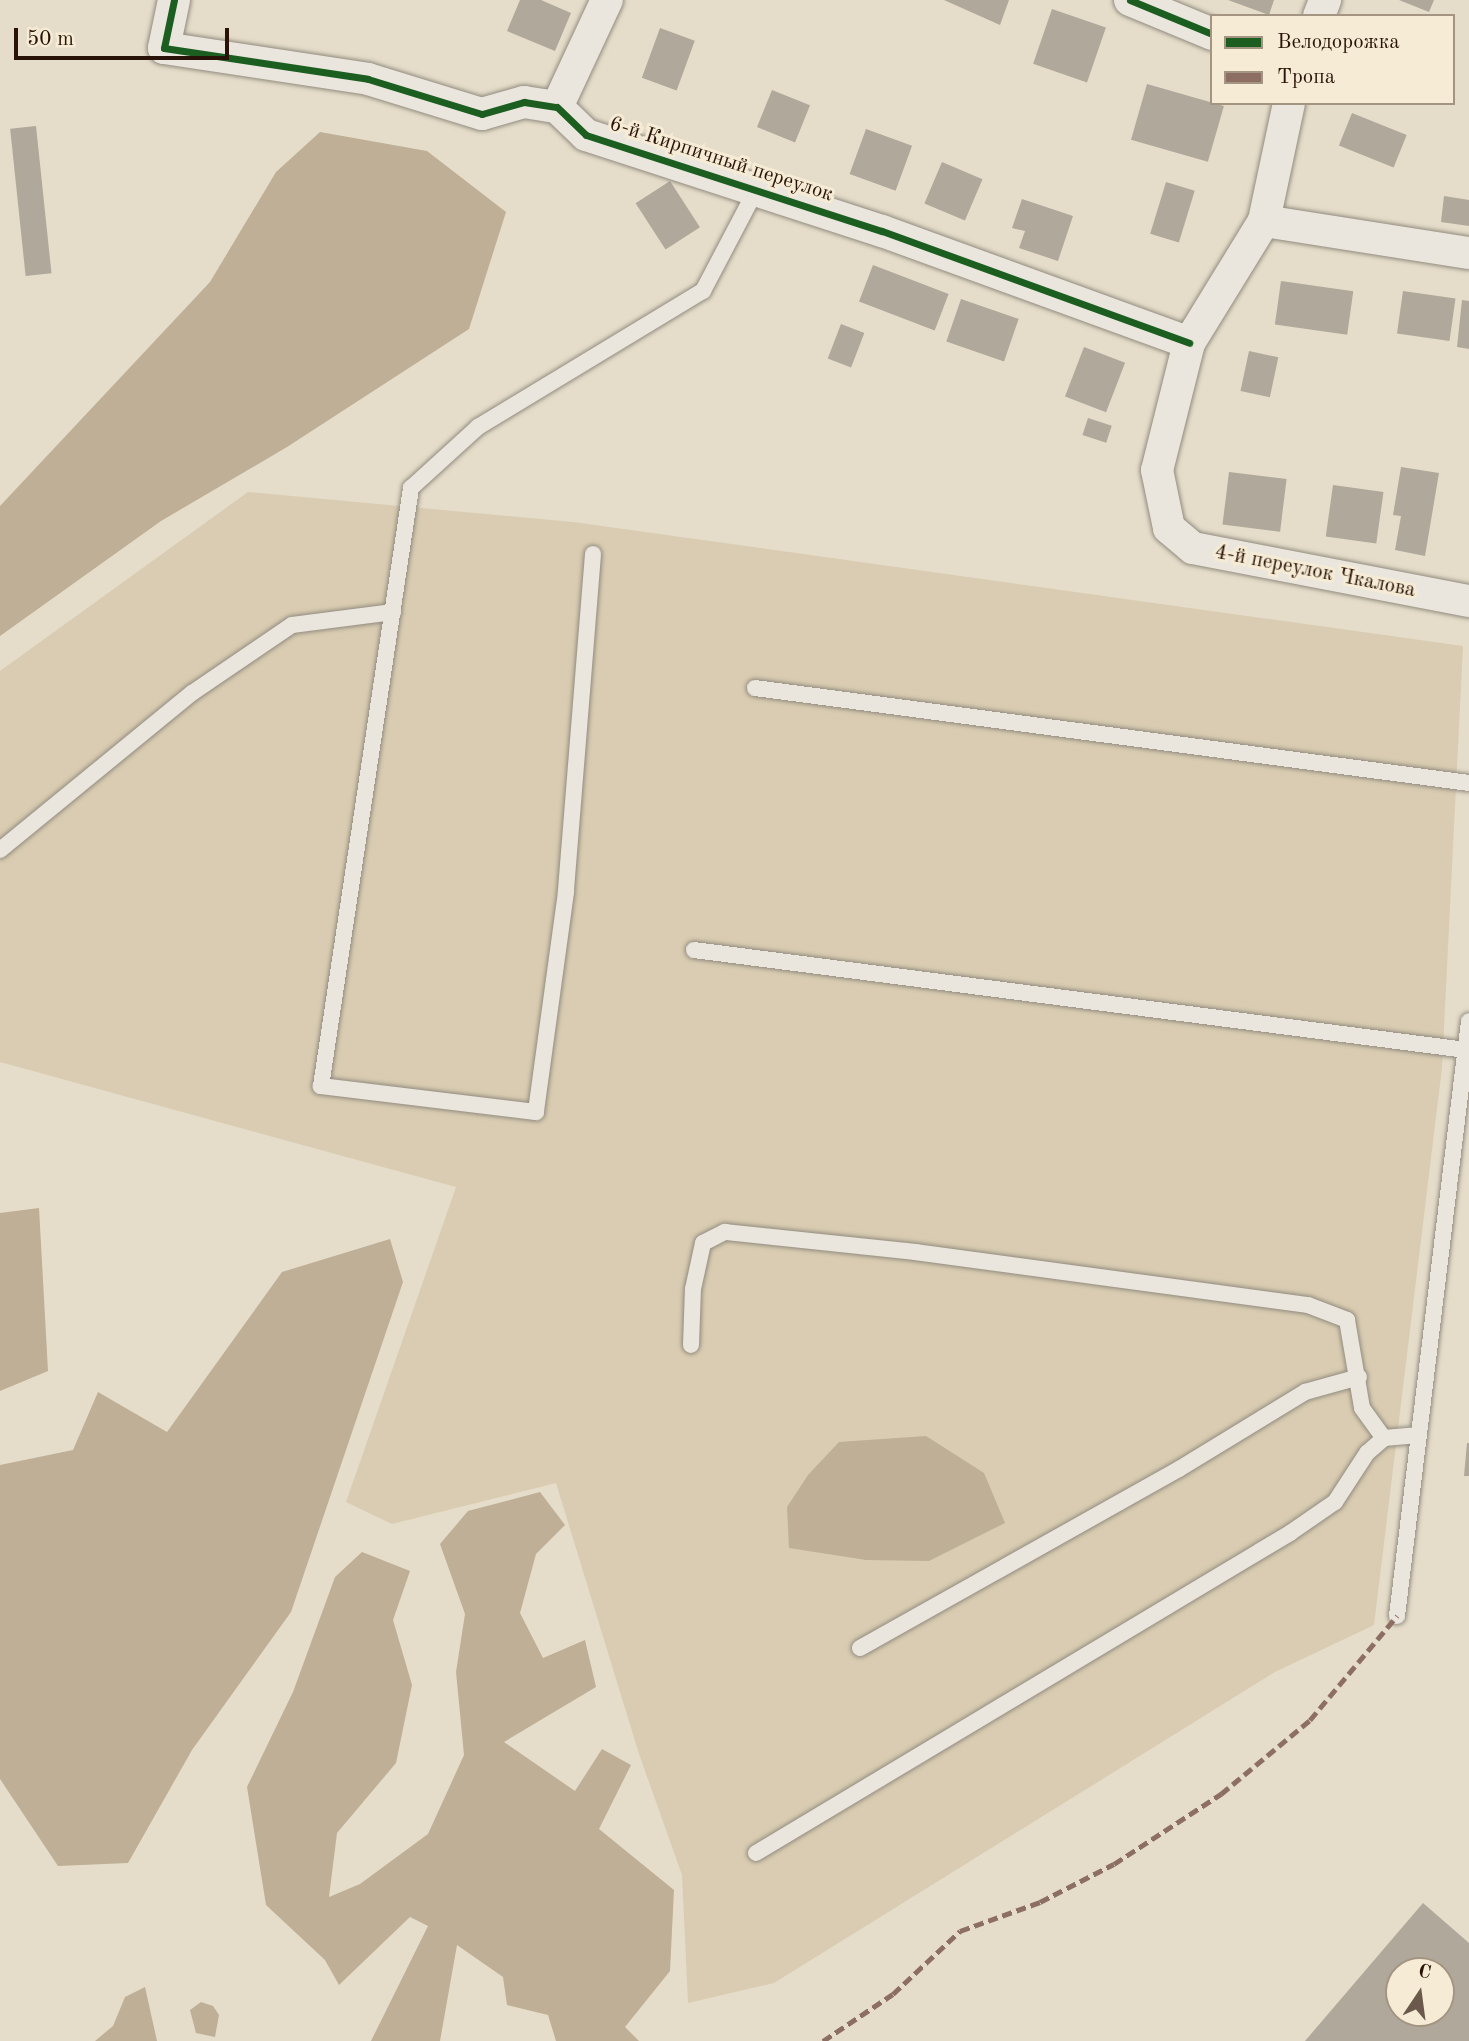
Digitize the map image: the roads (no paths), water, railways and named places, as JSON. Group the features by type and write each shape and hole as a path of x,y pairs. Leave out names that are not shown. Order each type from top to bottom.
{"street":[{"path":"174,0 164,48 368,79 482,114 524,102 557,107 607,0"},
{"path":"1130,0 1210,33"},
{"path":"1189,343 1264,221 1289,105"},
{"name":"6-й Кирпичный переулок","path":"557,107 586,135 756,190 1189,343"},
{"path":"1264,221 1469,253"},
{"name":"4-й переулок Чкалова","path":"1189,343 1157,470 1169,528 1193,548 1469,601"}],"lane":[{"path":"593,554 566,892 536,1112 321,1086 411,488 478,426 703,291 756,190"},
{"path":"0,850 192,693 292,625 393,612"},
{"path":"755,688 1469,783"},
{"path":"694,950 1466,1050"},
{"path":"1397,1616 1469,1021"},
{"path":"691,1345 693,1289 703,1243 725,1232 915,1252 1308,1305 1347,1320 1359,1377 1362,1408 1384,1438"},
{"path":"860,1648 1179,1469 1305,1392 1359,1377"},
{"path":"756,1853 1290,1533 1335,1502 1367,1452 1384,1438 1419,1435"}]}
